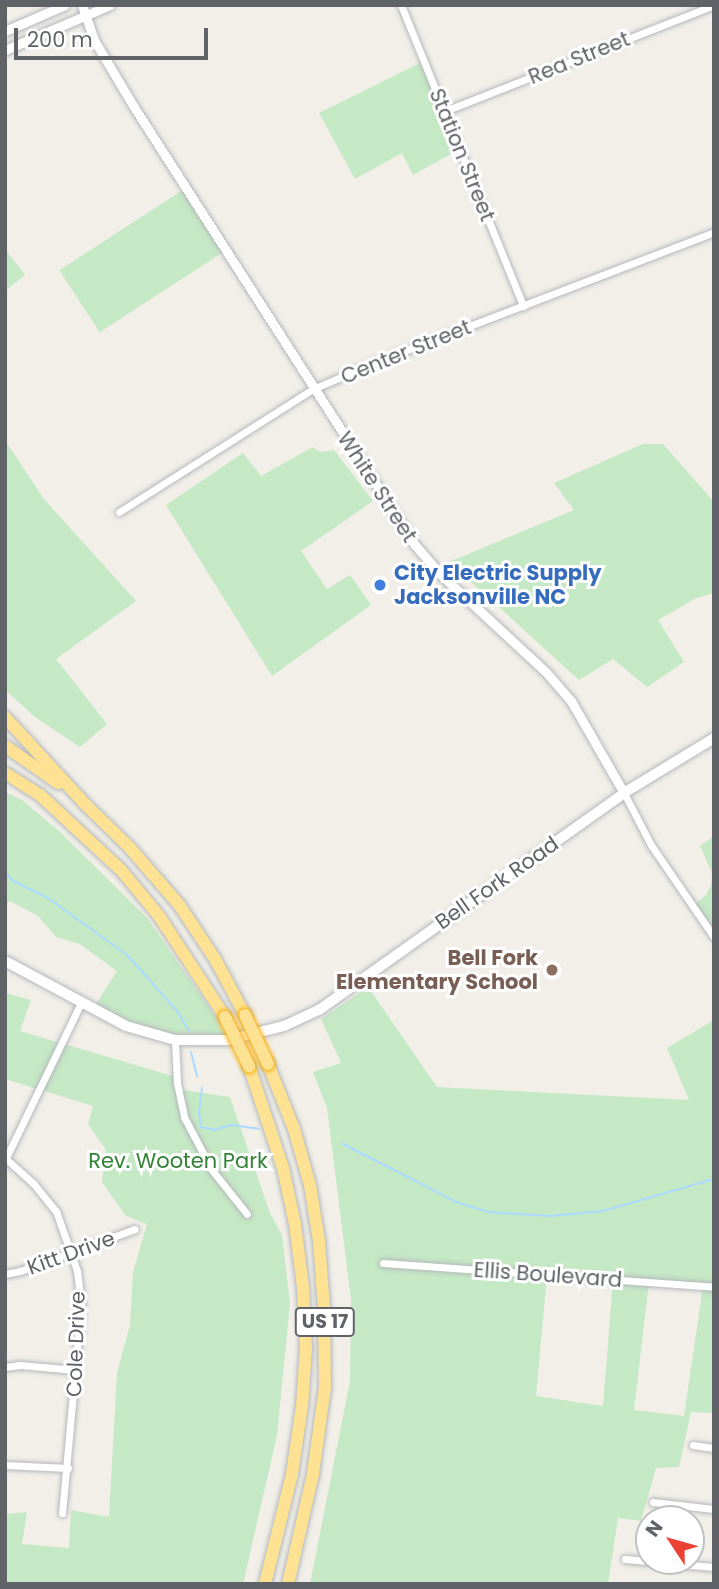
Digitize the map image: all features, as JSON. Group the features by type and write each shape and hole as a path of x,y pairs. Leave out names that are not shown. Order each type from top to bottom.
{"highway":[{"path":"5,717 86,805"},
{"name":"US 17","path":"5,746 86,805 130,848 180,906 215,958 245,1014 294,1129 310,1185 319,1241 324,1307 325,1387 313,1474 288,1584"},
{"name":"US 17","path":"5,773 40,795 121,870 159,916 225,1017 249,1066 283,1168 295,1224 303,1287 306,1348 302,1406 292,1474 265,1584"},
{"path":"5,780 40,795"}],"main road":[{"name":"Bell Fork Road","path":"5,961 126,1026 175,1040 228,1040 284,1026 319,1010 624,793 714,738"}],"street":[{"path":"5,31 65,5"},
{"path":"5,50 83,10 110,5"},
{"name":"Station Street","path":"401,5 523,306"},
{"name":"Rea Street","path":"445,111 713,5"},
{"name":"White Street","path":"83,10 94,40 134,107 415,545 439,573 545,671 571,701 651,845 714,937"},
{"name":"Center Street","path":"119,512 313,389 714,232"},
{"path":"6,1159 81,1003"},
{"path":"175,1040 177,1083 184,1117 212,1170 247,1214"},
{"name":"Cole Drive","path":"6,1159 56,1211 73,1252 81,1305 62,1513"},
{"name":"Kitt Drive","path":"5,1274 20,1272 135,1229"},
{"name":"Ellis Boulevard","path":"383,1263 714,1287"},
{"path":"5,1367 20,1365 76,1370"},
{"path":"693,1445 714,1448"},
{"path":"5,1465 68,1468"},
{"path":"653,1502 714,1509"},
{"path":"625,1559 714,1567"}],"green space":[{"path":"424,61 460,149 413,175 402,153 355,179 319,113"},
{"path":"186,188 226,250 100,332 59,270"},
{"path":"5,249 25,275 5,291"},
{"path":"5,440 43,498 136,601 56,659 107,724 80,747 35,717 5,690"},
{"path":"643,444 663,444 714,502 714,593 696,598 658,620 684,662 647,687 613,659 579,680 449,562 574,510 554,483"},
{"path":"313,447 320,452 334,450 373,501 301,551 327,589 350,575 371,605 272,676 166,505 243,453 261,476"},
{"path":"5,792 22,800 59,831 147,918 213,1013 228,1040 175,1040 93,1009 117,971 80,944 56,937 38,916 10,901 5,904"},
{"path":"714,836 714,928 708,929 693,906 706,895 711,885 712,873 700,846"},
{"path":"368,987 437,1087 689,1100 667,1048 714,1020 714,1413 691,1412 679,1467 656,1468 646,1505 635,1505 635,1520 618,1518 608,1584 310,1584 350,1381 351,1299 327,1108 313,1072 341,1063 321,1019","holes":["547,1275 613,1280 603,1406 536,1396","649,1282 703,1287 684,1416 634,1410"]},
{"name":"Rev. Wooten Park","path":"5,993 31,1000 20,1031 176,1077 177,1089 230,1097 270,1213 282,1235 290,1303 277,1435 243,1584 5,1584 5,1514 27,1512 22,1544 69,1548 71,1510 109,1517 117,1373 130,1325 133,1272 147,1224 126,1216 102,1182 106,1150 88,1124 93,1106 5,1079"}],"waterway":[{"path":"5,872 13,881 48,898 127,955 177,1011 189,1031"},
{"path":"191,1052 197,1076"},
{"path":"202,1088 199,1112 201,1127 214,1130 232,1125 259,1129"},
{"path":"343,1144 459,1203 488,1212 550,1216 603,1211 714,1179"}],"place":[{"name":"City Electric Supply Jacksonville NC","path":"380,585"},
{"name":"Bell Fork Elementary School","path":"552,970"}]}
